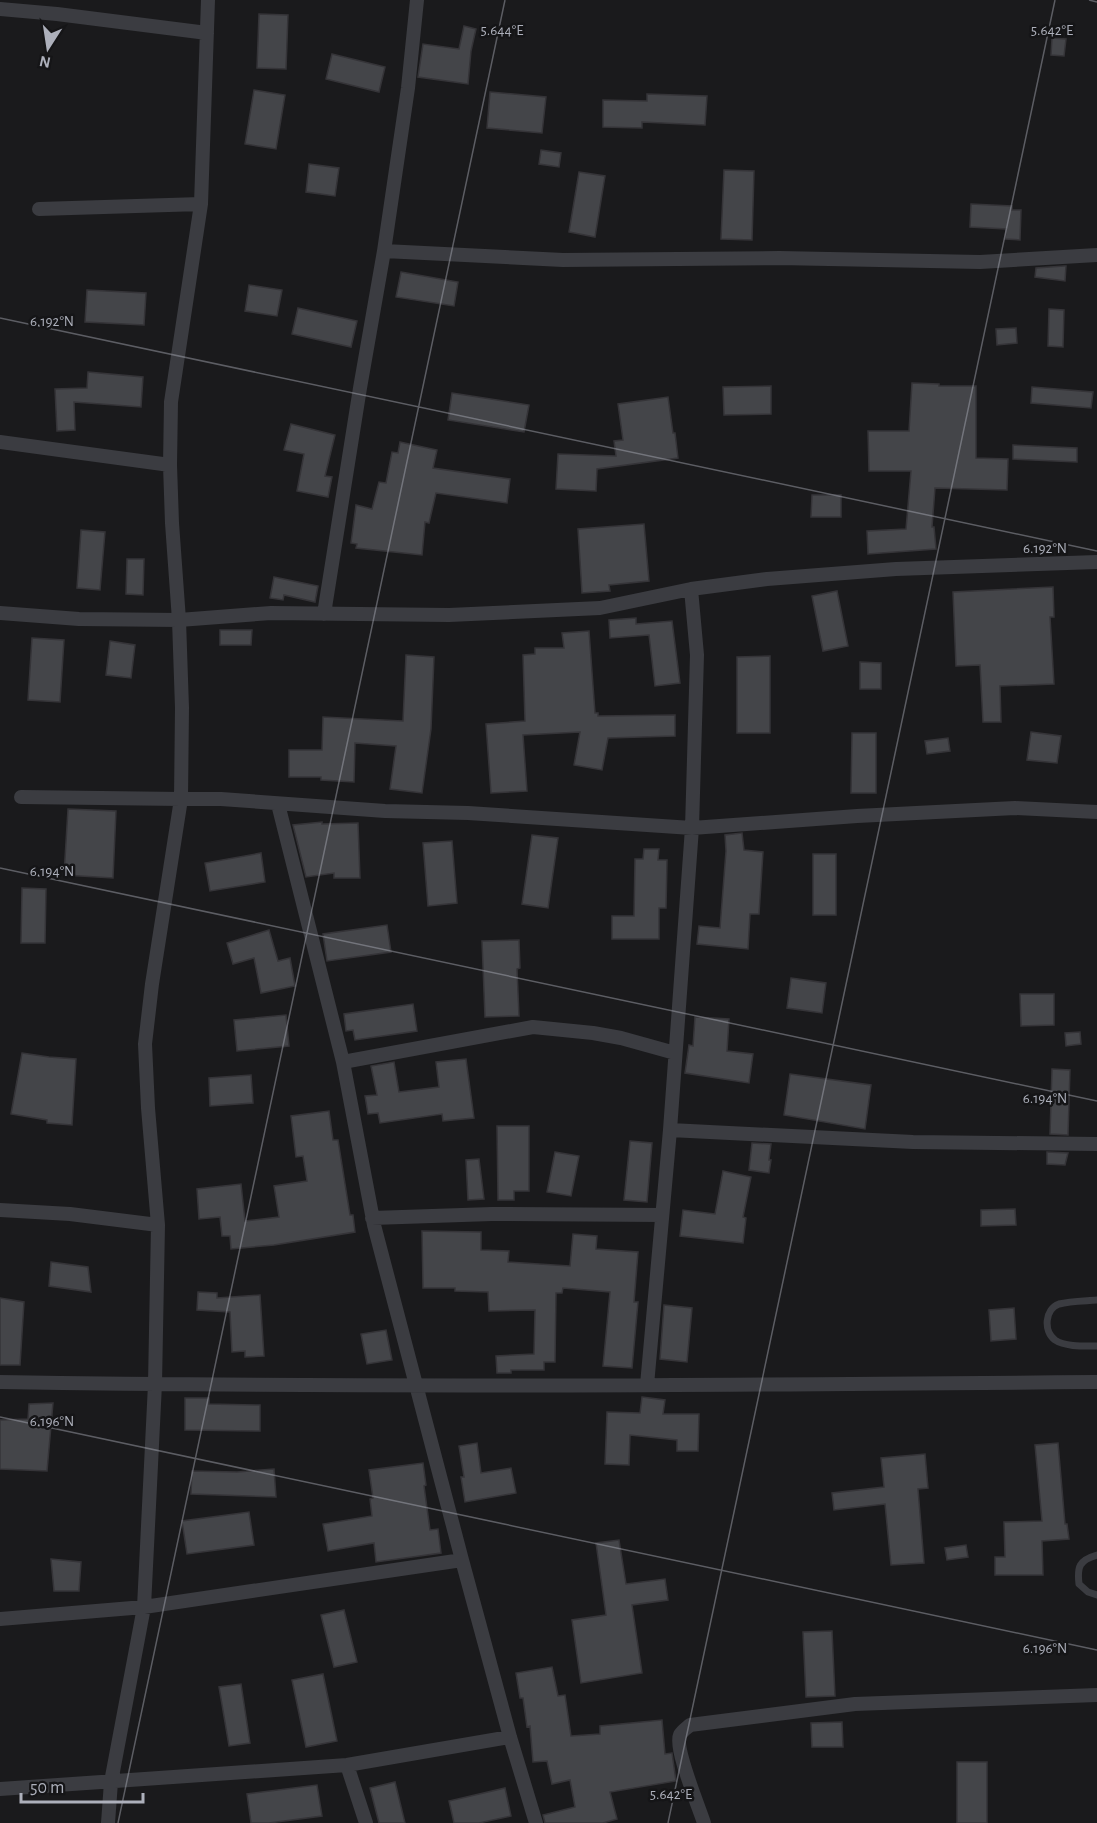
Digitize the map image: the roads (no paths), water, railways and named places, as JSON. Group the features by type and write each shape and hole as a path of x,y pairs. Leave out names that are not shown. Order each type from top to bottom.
{"street":[{"path":"108,1823 111,1782 144,1607 155,1384 158,1225 145,1044 181,799 182,708 172,523 171,402 201,204 208,0"},
{"path":"324,614 384,251 408,88 417,0"},
{"path":"0,9 207,33"},
{"path":"39,209 201,204"},
{"path":"384,251 562,260 779,258 980,262 1097,255"},
{"path":"0,442 170,465"},
{"path":"0,613 79,619 179,620 271,613 449,615 600,608 691,589 767,579 884,570 1097,562"},
{"path":"647,1385 670,1130 692,828 697,655 691,589"},
{"path":"21,797 221,799 385,811 468,813 692,828 856,816 1004,809 1097,812"},
{"path":"278,804 343,1062 372,1218 414,1384 510,1737 536,1823"},
{"path":"343,1062 533,1027 602,1035 675,1053"},
{"path":"670,1130 913,1142 1097,1144"},
{"path":"0,1210 70,1214 158,1225"},
{"path":"372,1218 492,1214 662,1215"},
{"path":"0,1382 647,1385 1097,1382"},
{"path":"0,1619 144,1607 462,1560"},
{"path":"704,1823 679,1743 680,1734 690,1725 855,1704 1097,1695"},
{"path":"0,1789 347,1765 510,1737"},
{"path":"347,1765 366,1823"}],"lane":[{"path":"1097,1300 1058,1304 1047,1316 1048,1332 1055,1340 1097,1346"},
{"path":"1097,1555 1081,1563 1078,1571 1079,1584 1088,1592 1097,1594"}]}
